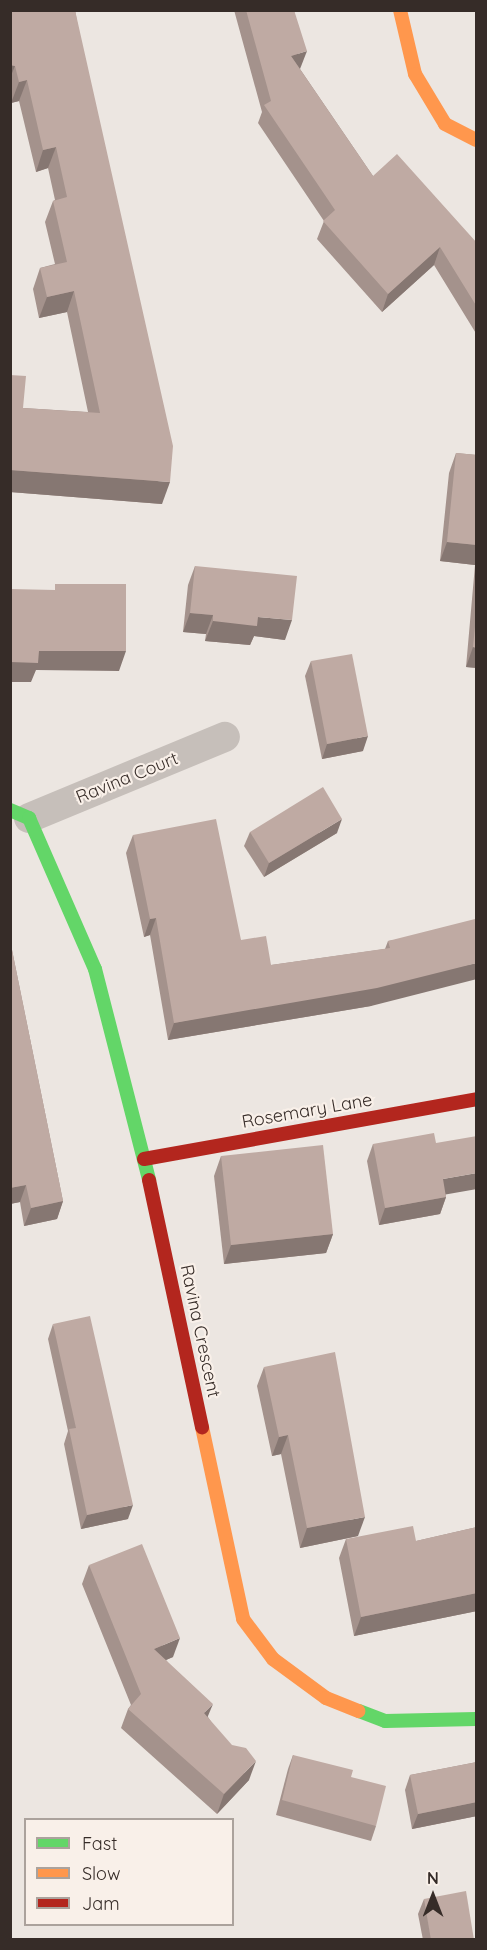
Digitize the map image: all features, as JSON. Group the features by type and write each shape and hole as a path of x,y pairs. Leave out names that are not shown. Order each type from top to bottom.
{"street":[{"path":"400,10 415,74 444,124 477,140"},
{"name":"Ravina Court","path":"20,814 225,738"},
{"name":"Ravina Crescent","path":"20,814 95,969 144,1159 243,1619 273,1659 326,1698 385,1721 477,1719"},
{"name":"Rosemary Lane","path":"144,1159 477,1099"}],"building":[{"path":"10,10 75,10 173,446 170,482 10,470 10,375 26,376 23,408 100,413 74,291 47,297 40,268 67,262 53,201 67,197 56,147 43,150 27,80 19,82 15,66 10,65"},
{"path":"246,10 294,10 307,51 291,56 373,176 397,154 477,243 477,307 440,247 388,294 323,221 335,210 264,105 271,101"},
{"path":"456,453 477,455 477,545 447,542"},
{"path":"195,566 297,576 292,620 258,617 257,626 213,621 213,615 190,613"},
{"path":"55,584 126,584 126,651 39,651 38,663 10,662 10,589 55,590"},
{"path":"477,607 477,648 473,647"},
{"path":"352,654 368,736 327,744 311,661"},
{"path":"323,787 342,819 269,863 250,832"},
{"path":"216,819 241,940 266,936 271,965 390,948 388,941 475,919 477,963 377,988 174,1023 156,918 150,919 133,835"},
{"path":"10,940 63,1201 31,1208 26,1185 10,1188"},
{"path":"434,1133 436,1143 477,1136 477,1173 443,1179 446,1197 385,1208 373,1144"},
{"path":"323,1145 333,1234 231,1245 221,1156"},
{"path":"90,1316 133,1505 87,1515 69,1429 76,1428 53,1324"},
{"path":"335,1352 365,1517 307,1528 288,1435 279,1437 264,1367"},
{"path":"413,1526 416,1541 477,1527 477,1593 361,1617 346,1539"},
{"path":"142,1544 180,1638 154,1649 213,1704 204,1713 232,1745 246,1748 256,1761 224,1794 128,1709 141,1694 89,1565"},
{"path":"293,1755 353,1770 351,1777 386,1786 376,1826 282,1800"},
{"path":"477,1762 477,1802 418,1814 410,1775"},
{"path":"466,1891 474,1940 431,1940 424,1899"}],"traffic: fast":[{"path":"10,810 29,818 95,969 149,1180"},
{"path":"359,1711 385,1721 476,1719"}],"traffic: slow":[{"path":"400,10 415,74 445,124 476,140"},
{"path":"202,1427 243,1619 273,1659 326,1698 359,1711"}],"traffic: jam":[{"path":"144,1159 476,1099"},
{"path":"149,1180 202,1427"}]}
